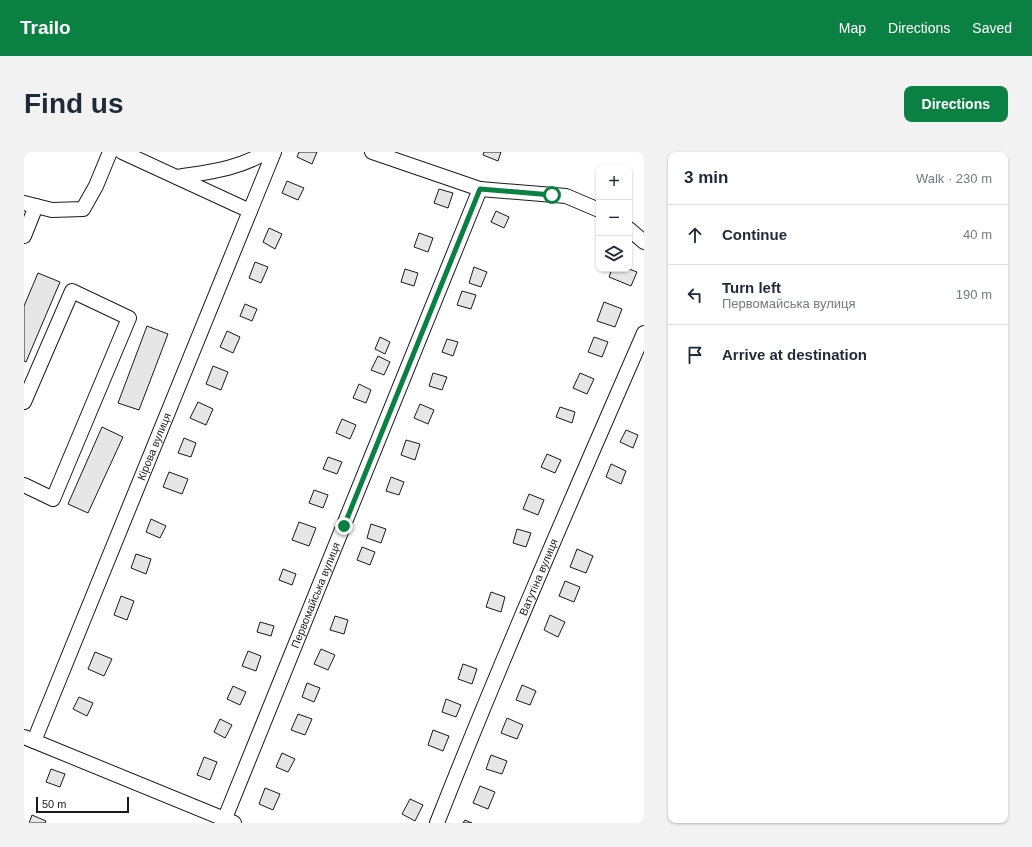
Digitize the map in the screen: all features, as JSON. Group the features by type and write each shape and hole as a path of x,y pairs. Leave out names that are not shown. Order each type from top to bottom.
{"street":[{"path":"24,236 30,204 52,210 83,209 96,186 110,152"},
{"path":"122,152 250,210"},
{"path":"177,177 237,166 266,152"},
{"name":"Кірова вулиця","path":"29,739 274,152"},
{"path":"372,152 480,189 566,196 596,209"},
{"name":"Первомайська вулиця","path":"227,822 480,189"},
{"path":"632,232 644,242"},
{"path":"24,402 28,384 72,291 129,318 53,499 24,485"},
{"name":"Ватутіна вулиця","path":"437,823 481,710 527,601 644,333"},
{"path":"29,739 227,822"}],"building":[{"path":"299,152 317,152 312,164 297,157"},
{"path":"484,152 501,152 498,161 483,155"},
{"path":"287,181 304,188 298,200 282,193"},
{"path":"439,189 453,193 448,208 434,203"},
{"path":"496,211 509,217 504,228 491,222"},
{"path":"269,228 282,234 275,249 263,242"},
{"path":"419,233 433,238 428,252 414,247"},
{"path":"255,262 268,267 261,283 249,278"},
{"path":"474,267 487,272 481,287 469,283"},
{"path":"405,269 418,273 414,286 401,282"},
{"path":"632,270 637,272 631,286 609,277 611,272 632,272"},
{"path":"38,273 60,282 26,362 24,361 24,306"},
{"path":"462,291 476,295 471,309 457,305"},
{"path":"604,302 622,309 615,327 597,321"},
{"path":"245,304 257,309 252,321 240,316"},
{"path":"147,326 168,334 139,410 118,403"},
{"path":"227,331 240,337 233,353 220,347"},
{"path":"380,337 390,342 385,354 375,349"},
{"path":"594,337 608,342 602,357 588,352"},
{"path":"447,339 458,342 453,356 442,352"},
{"path":"378,356 390,362 384,375 371,370"},
{"path":"213,366 228,372 221,390 206,384"},
{"path":"433,373 447,377 442,390 429,386"},
{"path":"580,373 594,379 587,394 573,388"},
{"path":"359,384 371,390 366,403 353,398"},
{"path":"198,402 213,409 206,425 190,418"},
{"path":"420,404 434,410 428,424 414,418"},
{"path":"560,407 575,412 572,423 556,417"},
{"path":"342,419 356,425 350,439 336,433"},
{"path":"102,427 123,437 88,513 68,504"},
{"path":"626,430 638,435 633,448 620,442"},
{"path":"184,438 196,443 191,457 178,453"},
{"path":"406,440 420,444 415,460 401,455"},
{"path":"547,454 561,460 555,473 541,467"},
{"path":"328,457 342,462 337,474 323,469"},
{"path":"611,464 626,471 621,484 606,477"},
{"path":"169,472 188,479 182,494 163,487"},
{"path":"391,477 404,482 399,495 386,491"},
{"path":"314,490 328,495 323,508 309,503"},
{"path":"529,494 544,500 538,515 523,509"},
{"path":"151,519 166,526 160,538 146,532"},
{"path":"299,522 316,528 309,546 292,540"},
{"path":"371,524 386,529 381,543 367,538"},
{"path":"517,529 531,533 526,547 513,543"},
{"path":"362,547 375,552 370,565 357,560"},
{"path":"577,549 593,556 586,573 570,567"},
{"path":"136,554 151,559 146,574 131,568"},
{"path":"283,569 296,574 292,585 279,580"},
{"path":"565,581 580,587 574,602 559,596"},
{"path":"491,592 505,597 501,612 486,607"},
{"path":"121,596 134,601 127,620 114,615"},
{"path":"550,615 565,622 558,637 544,630"},
{"path":"335,616 348,620 344,634 330,630"},
{"path":"260,622 274,626 271,636 257,632"},
{"path":"321,649 335,655 328,670 314,664"},
{"path":"248,651 261,656 256,671 242,666"},
{"path":"95,652 112,659 104,676 88,669"},
{"path":"463,664 477,669 472,684 458,679"},
{"path":"307,683 320,688 314,702 302,697"},
{"path":"522,685 536,691 530,705 516,700"},
{"path":"233,686 246,692 240,705 227,699"},
{"path":"79,697 93,703 87,716 73,709"},
{"path":"446,699 461,705 456,717 442,712"},
{"path":"298,714 312,719 305,735 291,730"},
{"path":"507,718 523,725 517,739 501,733"},
{"path":"220,719 232,725 225,738 214,732"},
{"path":"433,730 449,736 443,751 428,745"},
{"path":"282,753 295,759 288,772 276,767"},
{"path":"491,755 507,761 502,774 486,769"},
{"path":"204,757 217,762 210,780 197,775"},
{"path":"51,769 65,774 60,787 46,782"},
{"path":"480,786 495,792 488,809 473,803"},
{"path":"265,788 280,794 273,810 259,804"},
{"path":"410,799 423,805 415,821 402,814"},
{"path":"32,815 46,821 45,823 29,823"},
{"path":"465,820 472,823 463,823"}],"route":[{"path":"344,526 480,189 552,195"}]}
